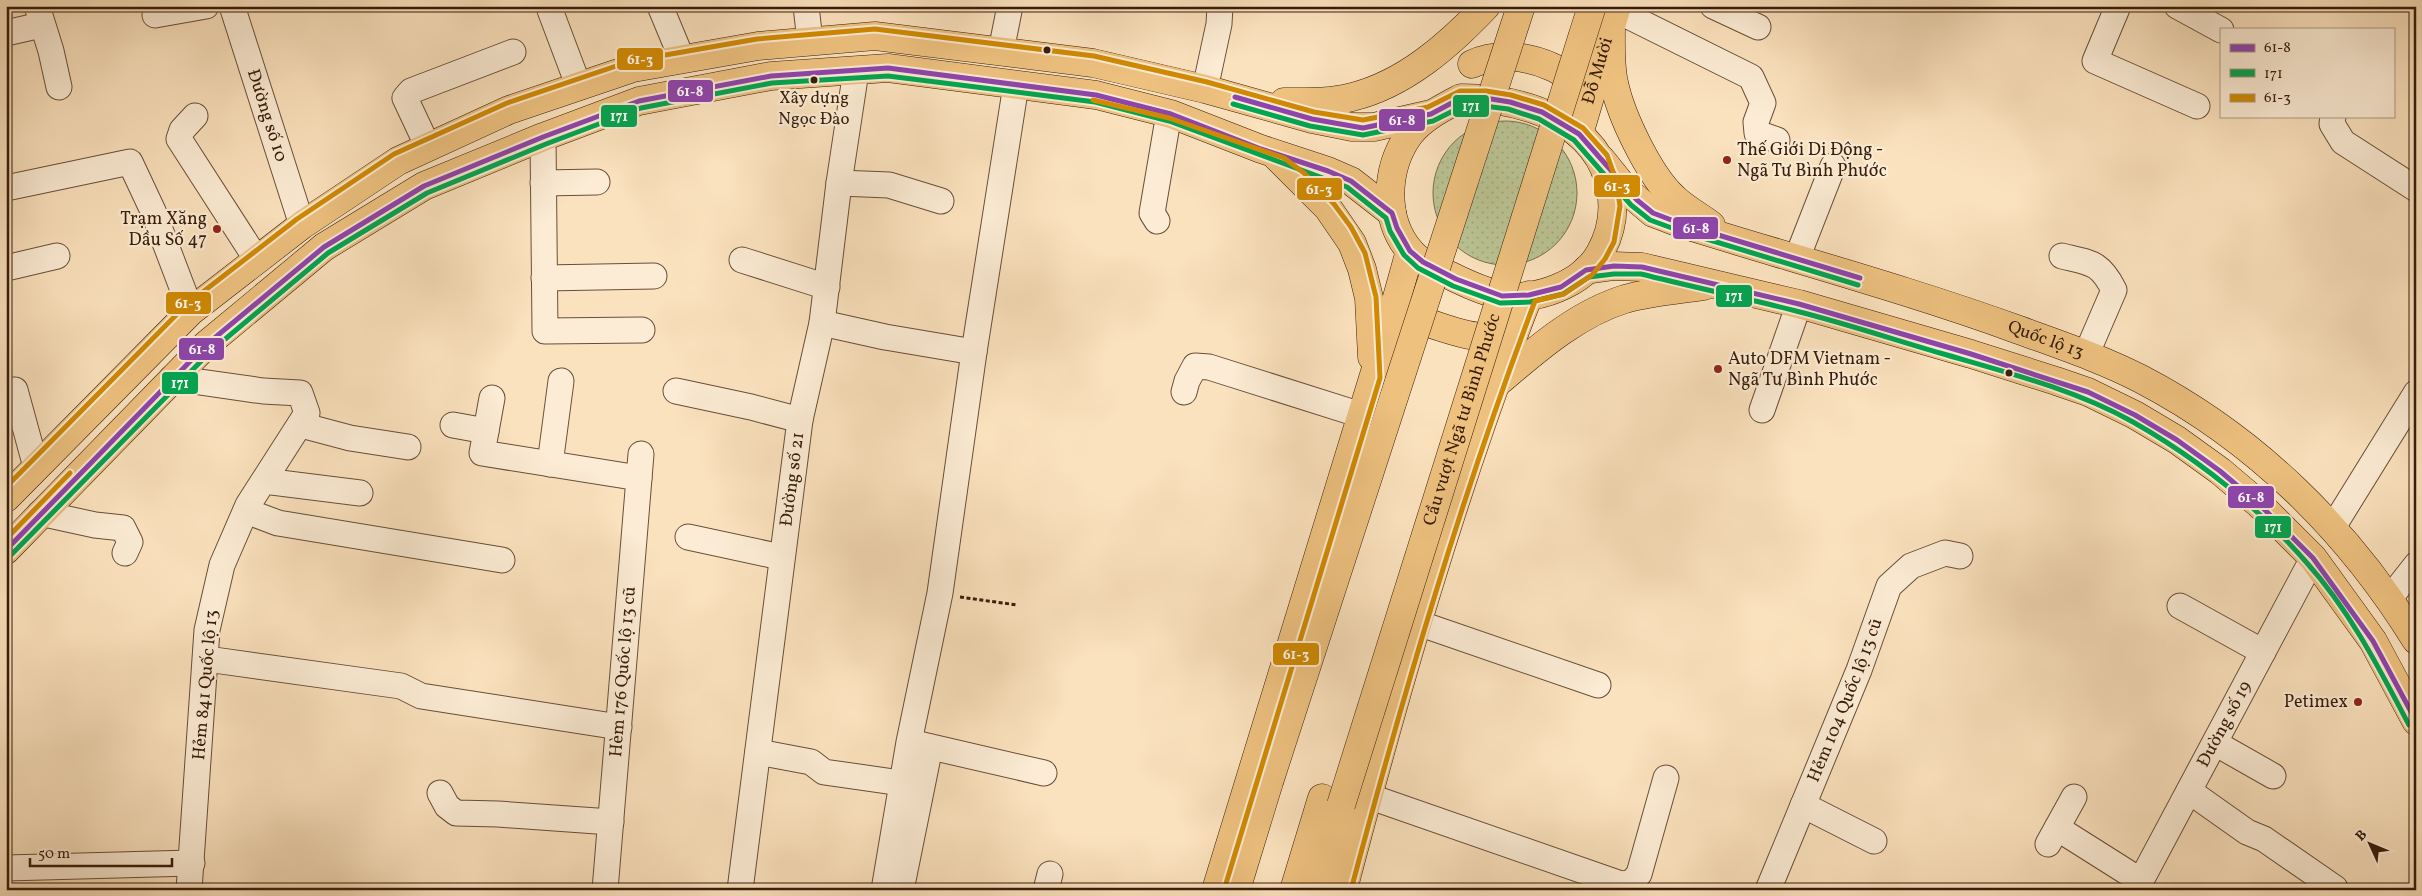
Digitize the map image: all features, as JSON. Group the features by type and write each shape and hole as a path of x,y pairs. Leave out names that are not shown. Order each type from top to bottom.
{"highway":[{"path":"1240,98 1284,102 1321,101 1352,97 1371,91 1388,84 1426,61 1470,23 1486,6"},
{"path":"1490,6 1461,98 1431,114 1410,134 1398,155 1391,177 1390,196 1392,213 1397,228 1410,251 1423,262 1472,285 1502,296 1529,296 1561,287 1586,270 1599,255 1607,239 1612,220 1613,205 1611,189 1601,159"},
{"path":"1255,890 1278,783 1521,6"},
{"path":"1236,890 1278,783 1536,6"},
{"name":"Cầu vượt Ngã tư Bình Phước","path":"1332,802 1576,6"},
{"path":"1609,12 1612,68 1618,101 1651,169 1674,198 1728,238"},
{"name":"Cầu vượt Ngã tư Bình Phước","path":"1332,802 1609,12"},
{"name":"Đỗ Mười","path":"1579,134 1590,96 1609,12"},
{"path":"6,498 191,311 302,225 398,160 508,110 633,68 758,46 876,36 1093,62 1240,98 1312,119 1363,128 1431,114"},
{"path":"1472,64 1487,58 1501,56 1544,64 1559,71 1590,96"},
{"path":"6,550 206,345 324,247 424,186 543,137 639,101 771,76 888,68 1096,95 1171,114 1285,160 1328,208 1345,231 1358,256 1369,298 1373,376"},
{"path":"1022,86 1055,99 1167,125 1351,181 1392,213"},
{"name":"Quốc lộ 13","path":"1461,98 1485,98 1510,102 1542,112 1579,134 1626,190 1653,213 1980,316 2086,355 2140,378 2183,403 2235,438 2284,478 2333,527 2390,598 2416,640"},
{"path":"1216,890 1395,306 1410,251"},
{"name":"Quốc lộ 13","path":"1586,270 1634,266 1799,304 1971,354 2080,390 2104,400 2177,440 2220,471 2259,504 2313,558 2372,640 2416,721"},
{"path":"1496,384 1546,343 1578,322 1610,305 1641,295 1716,284"},
{"path":"1343,890 1368,796 1450,513 1529,296"},
{"path":"1395,306 1424,321 1476,336 1488,338 1516,329"},
{"path":"1294,890 1332,802"},
{"path":"1314,890 1332,802"}],"street":[{"path":"155,15 206,6"},
{"name":"Đường số 10","path":"232,6 302,225"},
{"path":"660,6 682,59"},
{"path":"806,6 810,41"},
{"path":"1001,51 1010,6"},
{"path":"1205,89 1219,24 1220,6"},
{"path":"1713,6 1758,27"},
{"path":"2118,6 2095,62 2197,106"},
{"path":"2178,6 2220,29"},
{"path":"550,10 579,87"},
{"path":"1609,12 1751,77 1764,103 1756,122 1757,133 1777,140"},
{"path":"6,33 39,16 51,51 60,87"},
{"path":"428,147 405,98 412,92 513,52"},
{"name":"Đường số 21","path":"740,890 800,420 822,323 839,184 856,71"},
{"path":"901,890 919,744 974,352 1022,86"},
{"path":"195,116 182,130 179,140 257,260"},
{"path":"2333,118 2332,124 2343,142 2416,189"},
{"path":"1157,221 1152,212 1167,125"},
{"path":"543,137 545,331 642,330"},
{"path":"6,188 130,162 153,211 191,311"},
{"path":"1797,258 1833,166"},
{"path":"543,182 597,182"},
{"path":"839,184 889,185 940,201"},
{"path":"6,268 57,256"},
{"path":"2062,256 2090,262 2105,272 2114,290 2086,355"},
{"path":"742,260 827,287"},
{"path":"544,278 654,276"},
{"path":"1762,410 1799,304"},
{"path":"822,323 885,337 974,352"},
{"path":"1184,392 1187,380 1196,366 1209,367 1361,415"},
{"name":"Hẻm 841 Quốc lộ 13","path":"172,378 264,391 300,393 307,413 246,511 222,566 207,630 207,659 189,890"},
{"path":"492,398 482,453 550,464 561,381"},
{"path":"6,391 16,390 36,467"},
{"path":"676,391 800,420"},
{"path":"2333,527 2416,393"},
{"path":"301,425 350,438 408,447"},
{"path":"453,425 486,431"},
{"name":"Hèm 176 Quốc lộ 13 cũ","path":"550,464 640,466 605,890"},
{"path":"264,481 360,493"},
{"path":"246,511 278,523 502,560"},
{"path":"40,514 95,525 124,528 130,542 125,553"},
{"path":"688,537 782,557"},
{"name":"Hẻm 104 Quốc lộ 13 cũ","path":"1768,890 1859,670 1889,586 1911,566 1946,553 1960,556"},
{"name":"Đường số 19","path":"2139,887 2313,558"},
{"path":"2390,598 2416,565"},
{"path":"2180,606 2263,652"},
{"path":"1418,623 1598,685"},
{"path":"207,659 401,686 421,696 619,727"},
{"path":"2215,743 2273,776"},
{"path":"919,744 1044,773"},
{"path":"884,890 902,783 919,744"},
{"path":"758,752 811,762 824,772 902,783"},
{"path":"1368,796 1621,884 1632,883 1639,874 1666,778"},
{"path":"2189,791 2247,832 2264,838 2335,888"},
{"path":"440,793 447,806 456,813 611,822"},
{"path":"2074,797 2052,836 2139,887"},
{"path":"1803,805 1874,841"},
{"path":"6,868 192,863"}],"path":[{"path":"940,593 1017,605"}],"green space":[{"path":"1505,121 1533,126 1556,142 1572,165 1577,193 1572,221 1556,244 1533,260 1505,265 1477,260 1454,244 1438,221 1433,193 1438,165 1454,142 1477,126"}],"transit line":[{"name":"61-3","path":"6,487 186,305 297,219 394,154 507,103 631,61 757,39 875,29 1094,56 1207,82 1314,112 1363,120 1428,107 1460,91 1486,91 1511,95 1544,105 1583,128 1607,155 1616,180 1620,206 1614,242 1605,259 1592,275 1564,294 1535,301 1483,446 1435,593 1351,890"},
{"name":"61-8","path":"6,550 206,345 324,247 424,186 543,137 639,101 771,76 888,68 1096,95 1171,114 1261,149 1328,171 1351,181 1392,213 1397,228 1410,251 1423,262 1456,279 1502,296 1529,295 1561,287 1586,270 1614,266 1642,267 1799,304 1971,354 2088,392 2135,415 2177,440 2220,471 2259,504 2313,558 2373,641 2416,721"},
{"name":"171","path":"11,555 211,351 328,253 427,193 546,144 641,108 772,83 888,76 1095,102 1169,121 1347,187 1386,218 1390,231 1404,255 1418,268 1453,286 1500,303 1530,302 1563,294 1589,277 1614,274 1641,274 1832,321 2014,374 2087,400 2133,422 2204,468 2248,504 2288,542 2322,581 2350,620 2375,661 2409,725"},
{"name":"61-8","path":"1235,97 1312,119 1363,128 1431,114 1461,98 1485,98 1510,102 1542,112 1579,134 1637,200 1653,213 1682,224 1860,278"},
{"name":"61-3","path":"1093,100 1169,118 1284,158 1304,173 1334,204 1351,227 1365,253 1376,297 1380,378 1224,890"},
{"name":"171","path":"1233,104 1310,126 1363,135 1433,121 1463,106 1508,109 1539,119 1574,140 1631,205 1650,220 1680,231 1858,285"},
{"name":"61-3","path":"6,539 70,473"}],"place":[{"name":"Xây dựng Ngọc Đào","path":"814,80"},
{"name":"Thế Giới Di Động - Ngã Tư Bình Phước","path":"1727,160"},
{"name":"Trạm Xăng Dầu Số 47","path":"217,229"},
{"name":"Auto DFM Vietnam - Ngã Tư Bình Phước","path":"1718,369"},
{"name":"Petimex","path":"2358,702"}]}
